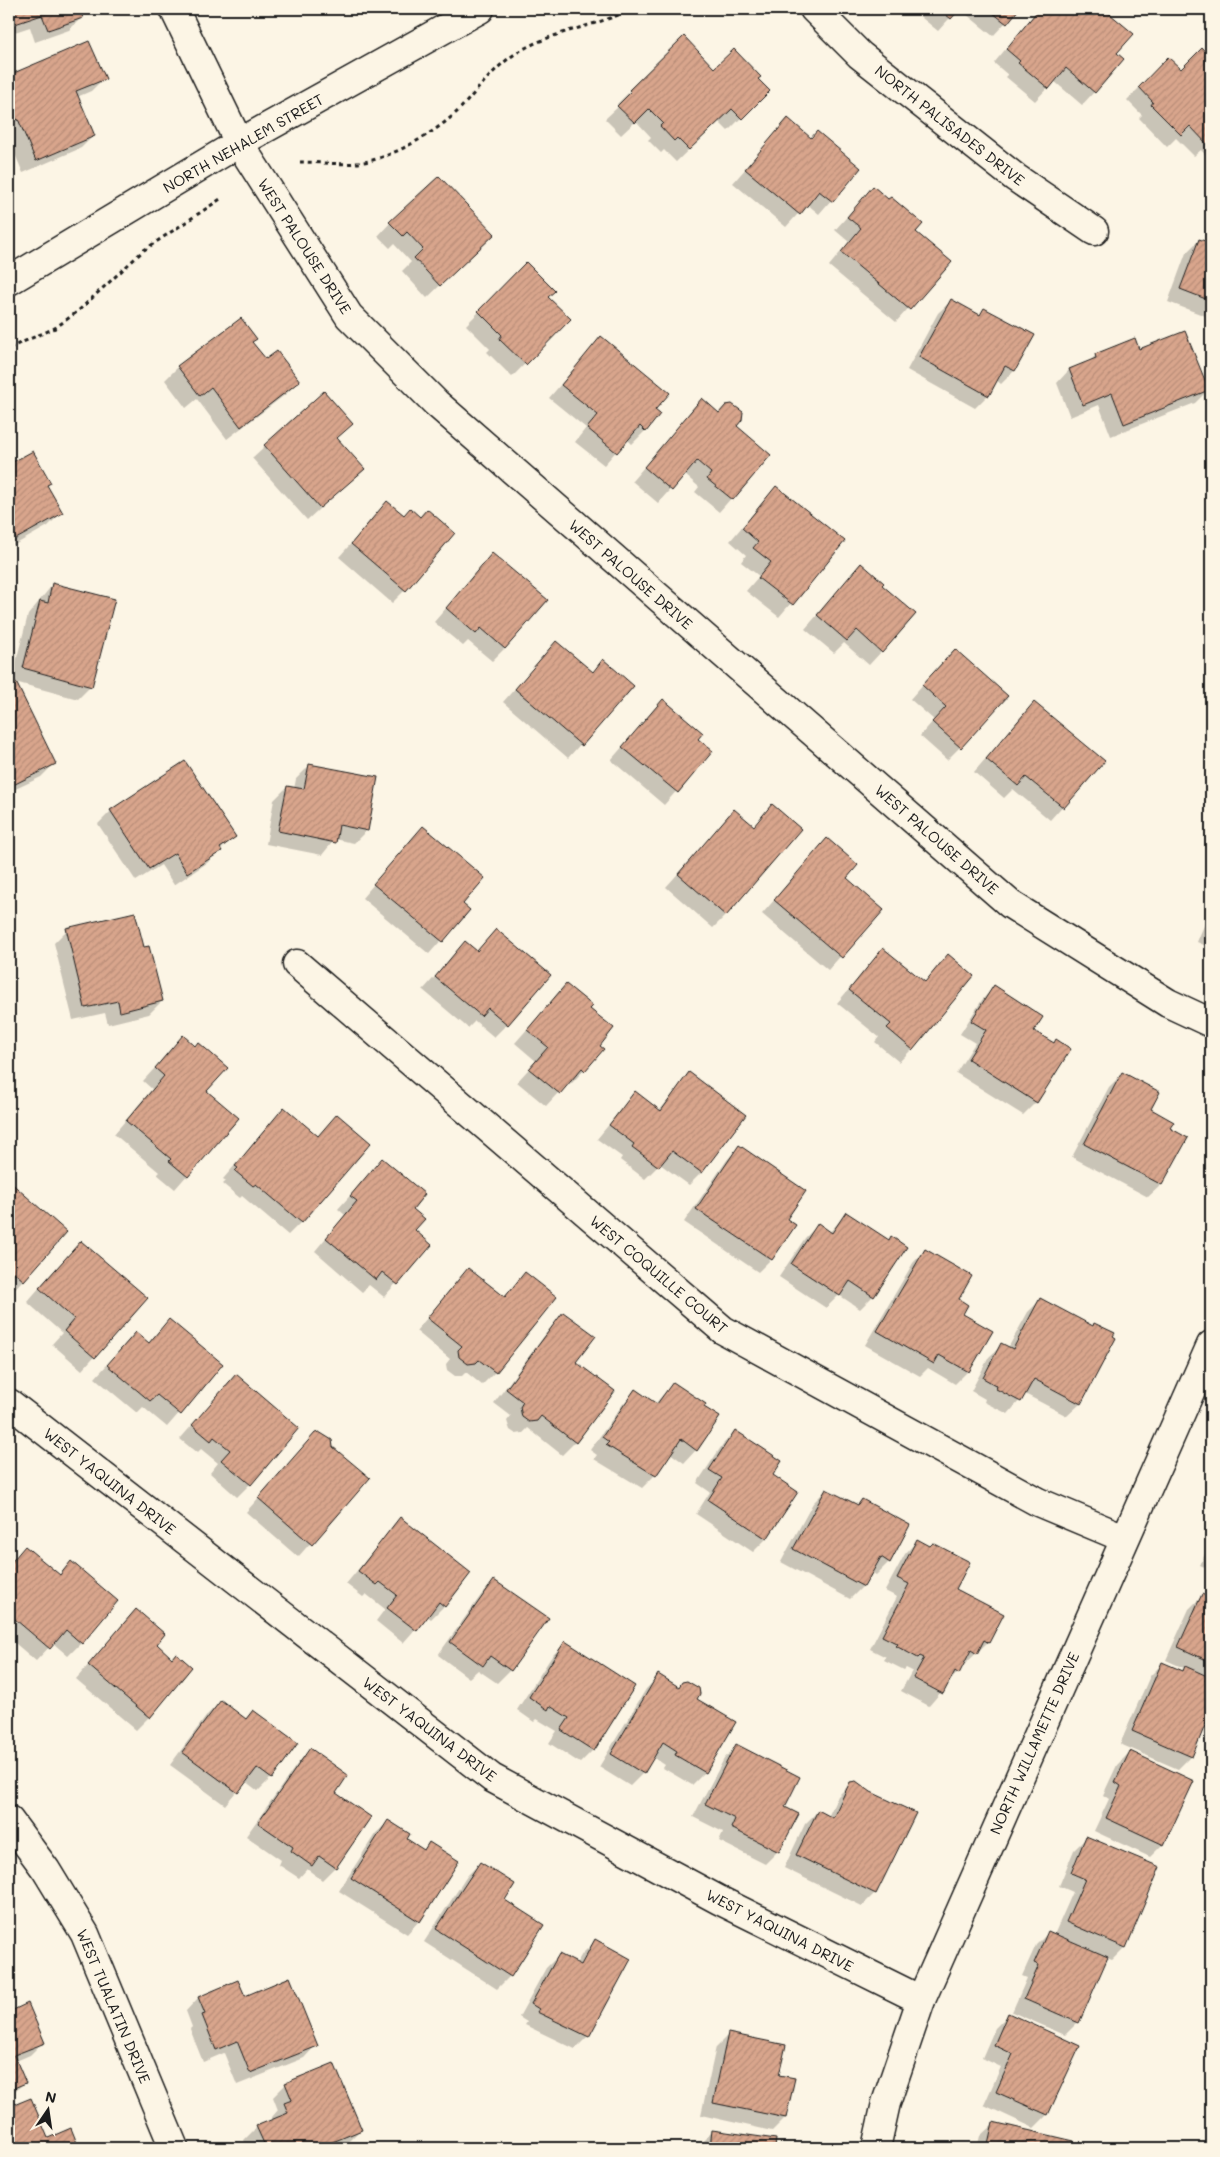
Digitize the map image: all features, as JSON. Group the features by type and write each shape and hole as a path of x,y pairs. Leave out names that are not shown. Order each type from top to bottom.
{"street":[{"name":"WEST PALOUSE DRIVE","path":"174,9 238,143 349,316 436,403 1010,904 1168,1003 1211,1023"},
{"name":"NORTH NEHALEM STREET","path":"9,281 238,143 480,9"},
{"name":"NORTH PALISADES DRIVE","path":"814,9 860,55 1016,178 1094,232"},
{"name":"WEST COQUILLE COURT","path":"297,964 723,1330 1038,1502 1124,1538"},
{"name":"NORTH WILLAMETTE DRIVE","path":"876,2148 886,2103 921,2000 1211,1345"},
{"name":"WEST YAQUINA DRIVE","path":"9,1403 492,1778 719,1900 921,2000"},
{"name":"WEST TUALATIN DRIVE","path":"9,1820 46,1870 85,1934 174,2148"}],"path":[{"path":"300,162 358,163 391,154 421,138 456,112 490,76 517,53 551,37 610,20 632,9"},
{"path":"9,348 55,328 77,312 144,250 222,198"}],"building":[{"path":"9,9 80,9 83,18 48,30 42,15 9,26"},
{"path":"939,9 960,9 951,19"},
{"path":"988,9 1019,9 1007,24"},
{"path":"1039,9 1104,9 1134,34 1117,53 1124,59 1095,93 1066,68 1049,89 1018,63 1020,61 1006,49"},
{"path":"684,36 714,68 734,49 761,77 758,79 770,91 742,119 732,109 689,150 677,138 674,141 660,126 663,123 649,109 635,123 617,106 631,92 629,90"},
{"path":"89,41 106,79 76,91 95,136 36,161 18,119 12,122 9,120 9,75"},
{"path":"1202,48 1211,58 1211,141 1208,145 1190,126 1181,135 1151,105 1153,102 1139,87 1168,57 1181,69"},
{"path":"788,118 811,138 817,131 861,168 833,202 819,191 800,215 745,169"},
{"path":"439,176 495,234 440,286 414,258 423,249 407,232 403,236 389,222"},
{"path":"873,186 888,199 891,197 923,224 916,232 952,262 910,310 841,252 861,228 847,217"},
{"path":"1199,239 1211,243 1211,301 1180,289"},
{"path":"526,262 555,291 548,297 571,319 526,365 499,339 502,335 478,311"},
{"path":"951,299 980,315 984,308 1035,335 1015,371 1005,366 989,396 919,357"},
{"path":"241,318 257,339 252,342 266,359 277,351 300,381 241,427 211,387 200,396 177,366"},
{"path":"1185,331 1209,390 1124,424 1112,393 1083,405 1069,369 1096,358 1095,354 1135,338 1139,349"},
{"path":"601,336 670,393 655,410 660,414 646,432 640,426 617,453 587,428 598,415 561,385"},
{"path":"324,391 353,424 337,438 365,469 320,508 264,445"},
{"path":"702,398 719,413 726,405 732,404 743,412 742,420 737,426 771,455 733,500 707,479 711,473 697,461 672,491 644,467"},
{"path":"33,451 51,483 47,485 63,513 16,539 9,525 9,464"},
{"path":"776,486 845,541 793,605 758,578 771,562 753,548 758,542 742,528"},
{"path":"387,501 404,515 410,508 420,517 427,509 455,533 406,591 351,544"},
{"path":"492,553 548,600 505,649 481,628 476,634 446,608"},
{"path":"861,563 884,583 882,585 916,614 882,653 857,630 847,641 817,615"},
{"path":"52,583 115,599 92,687 23,668 40,601 48,603"},
{"path":"556,641 593,672 603,659 634,686 582,746 515,689"},
{"path":"955,649 1008,696 961,748 932,722 946,707 922,685"},
{"path":"16,682 56,764 9,787 9,686"},
{"path":"663,699 703,733 698,739 713,751 678,793 622,747"},
{"path":"1034,702 1105,761 1064,808 1026,777 1018,786 986,759"},
{"path":"185,761 236,837 220,848 222,851 187,873 175,853 149,869 110,810"},
{"path":"309,764 378,777 368,831 339,825 336,843 278,831 287,786 304,789"},
{"path":"772,804 801,829 726,916 678,874 734,809 754,826"},
{"path":"423,826 485,878 463,904 470,910 443,942 373,884"},
{"path":"827,838 858,865 847,878 884,910 842,958 774,900"},
{"path":"135,912 144,947 149,946 163,1001 120,1012 118,1001 85,1008 66,928"},
{"path":"496,929 551,975 508,1025 488,1008 481,1016 435,977 465,941 477,951"},
{"path":"883,948 925,982 948,954 974,976 913,1050 887,1028 891,1024 849,990"},
{"path":"566,984 593,1006 590,1009 614,1028 600,1046 604,1049 585,1071 582,1068 560,1094 529,1069 548,1047 527,1030"},
{"path":"994,985 1043,1017 1034,1031 1054,1043 1056,1039 1071,1049 1037,1103 968,1059 986,1030 971,1021"},
{"path":"183,1035 195,1046 198,1042 228,1068 207,1091 239,1118 188,1177 169,1161 171,1159 126,1121 164,1076 155,1068"},
{"path":"689,1072 746,1115 702,1173 672,1151 659,1167 632,1147 634,1144 609,1125 635,1091 661,1111"},
{"path":"1122,1072 1160,1092 1151,1109 1174,1122 1170,1128 1188,1138 1162,1185 1084,1144"},
{"path":"284,1107 318,1136 337,1114 371,1143 302,1223 256,1184 253,1186 235,1171 238,1168 235,1166"},
{"path":"739,1145 806,1191 787,1219 796,1225 772,1260 696,1209"},
{"path":"382,1158 425,1194 413,1209 425,1219 415,1230 432,1245 398,1285 382,1272 376,1280 326,1238 357,1201 350,1196"},
{"path":"9,1181 67,1232 24,1281 9,1268"},
{"path":"846,1212 889,1240 891,1236 907,1247 874,1297 850,1281 840,1296 791,1264 818,1223 832,1233"},
{"path":"81,1241 148,1298 95,1358 64,1331 74,1319 39,1288"},
{"path":"925,1249 972,1276 959,1299 968,1305 963,1314 993,1331 969,1372 939,1355 934,1364 877,1331"},
{"path":"468,1268 505,1297 525,1272 557,1297 496,1373 479,1360 476,1363 468,1364 459,1357 458,1350 462,1346 427,1318"},
{"path":"1040,1298 1093,1326 1094,1323 1115,1333 1113,1336 1116,1338 1081,1404 1034,1379 1021,1402 996,1389 997,1386 983,1378 1001,1343 1013,1349"},
{"path":"563,1312 596,1336 576,1362 615,1391 576,1443 541,1416 537,1421 529,1422 522,1417 520,1407 523,1402 506,1389"},
{"path":"169,1319 223,1364 181,1415 157,1395 150,1401 107,1365 136,1332 149,1343"},
{"path":"236,1374 299,1428 251,1485 221,1460 230,1450 214,1437 211,1441 192,1425"},
{"path":"673,1382 706,1404 704,1407 720,1417 697,1451 681,1439 656,1476 606,1445 609,1442 602,1437 635,1389 657,1404"},
{"path":"735,1430 782,1461 773,1475 798,1492 767,1539 708,1500 722,1478 709,1470"},
{"path":"319,1432 332,1440 333,1447 370,1478 312,1545 258,1498 315,1433"},
{"path":"826,1489 858,1505 862,1499 910,1525 890,1563 881,1557 864,1587 793,1549"},
{"path":"400,1517 471,1573 445,1607 439,1602 417,1631 387,1608 397,1595 380,1582 377,1585 358,1571"},
{"path":"917,1539 930,1546 933,1543 970,1562 956,1589 1004,1614 989,1643 984,1640 977,1654 971,1650 959,1674 955,1671 943,1694 913,1678 924,1658 920,1656 918,1658 896,1646 898,1644 882,1636 909,1584 897,1578"},
{"path":"25,1546 60,1575 71,1561 118,1601 82,1644 66,1630 50,1649 9,1614 9,1565"},
{"path":"494,1580 549,1618 511,1671 490,1656 483,1666 450,1642"},
{"path":"1202,1594 1210,1598 1211,1596 1211,1662 1178,1647"},
{"path":"136,1609 165,1634 157,1644 172,1658 176,1653 192,1667 150,1718 88,1665"},
{"path":"565,1641 635,1686 594,1751 561,1730 569,1718 550,1706 548,1710 529,1697"},
{"path":"1162,1662 1183,1671 1185,1666 1207,1676 1205,1681 1211,1684 1211,1711 1192,1757 1132,1731"},
{"path":"658,1674 679,1687 682,1682 687,1681 699,1688 700,1694 697,1699 736,1722 706,1773 675,1755 677,1751 663,1742 644,1774 611,1754"},
{"path":"221,1700 246,1719 253,1710 298,1743 272,1779 257,1768 238,1793 182,1752"},
{"path":"736,1744 800,1777 785,1807 799,1814 779,1852 731,1828 735,1819 705,1804"},
{"path":"310,1748 348,1775 336,1793 371,1817 336,1868 319,1856 312,1866 291,1851 293,1847 258,1823"},
{"path":"1130,1751 1194,1781 1164,1845 1106,1818 1121,1786 1115,1782"},
{"path":"856,1781 871,1792 916,1813 876,1894 796,1855 818,1810 833,1818 850,1782"},
{"path":"388,1820 410,1834 407,1839 424,1850 429,1842 459,1861 420,1922 351,1878"},
{"path":"1086,1836 1160,1867 1126,1948 1066,1922 1085,1879 1071,1873"},
{"path":"480,1862 515,1884 505,1900 544,1925 511,1977 436,1929"},
{"path":"1048,1931 1108,1957 1079,2023 1024,1999 1039,1965 1034,1963"},
{"path":"595,1939 631,1959 589,2037 537,2012 539,2009 531,2004 559,1954 581,1965"},
{"path":"290,1977 318,2046 250,2073 237,2041 216,2050 202,2015 205,2014 198,1997 238,1980 245,1996"},
{"path":"28,2003 45,2043 14,2055 26,2083 9,2090 9,2012"},
{"path":"1008,2013 1080,2046 1048,2115 996,2092 1013,2054 994,2045"},
{"path":"728,2033 786,2045 779,2075 795,2078 786,2118 713,2103"},
{"path":"334,2063 362,2130 318,2148 266,2148 256,2126 288,2113 284,2103 292,2100 285,2083"},
{"path":"31,2098 48,2138 71,2128 79,2148 9,2148 9,2107"},
{"path":"993,2122 1074,2141 1072,2148 987,2148"},
{"path":"712,2130 776,2139 775,2148 710,2148"}]}
